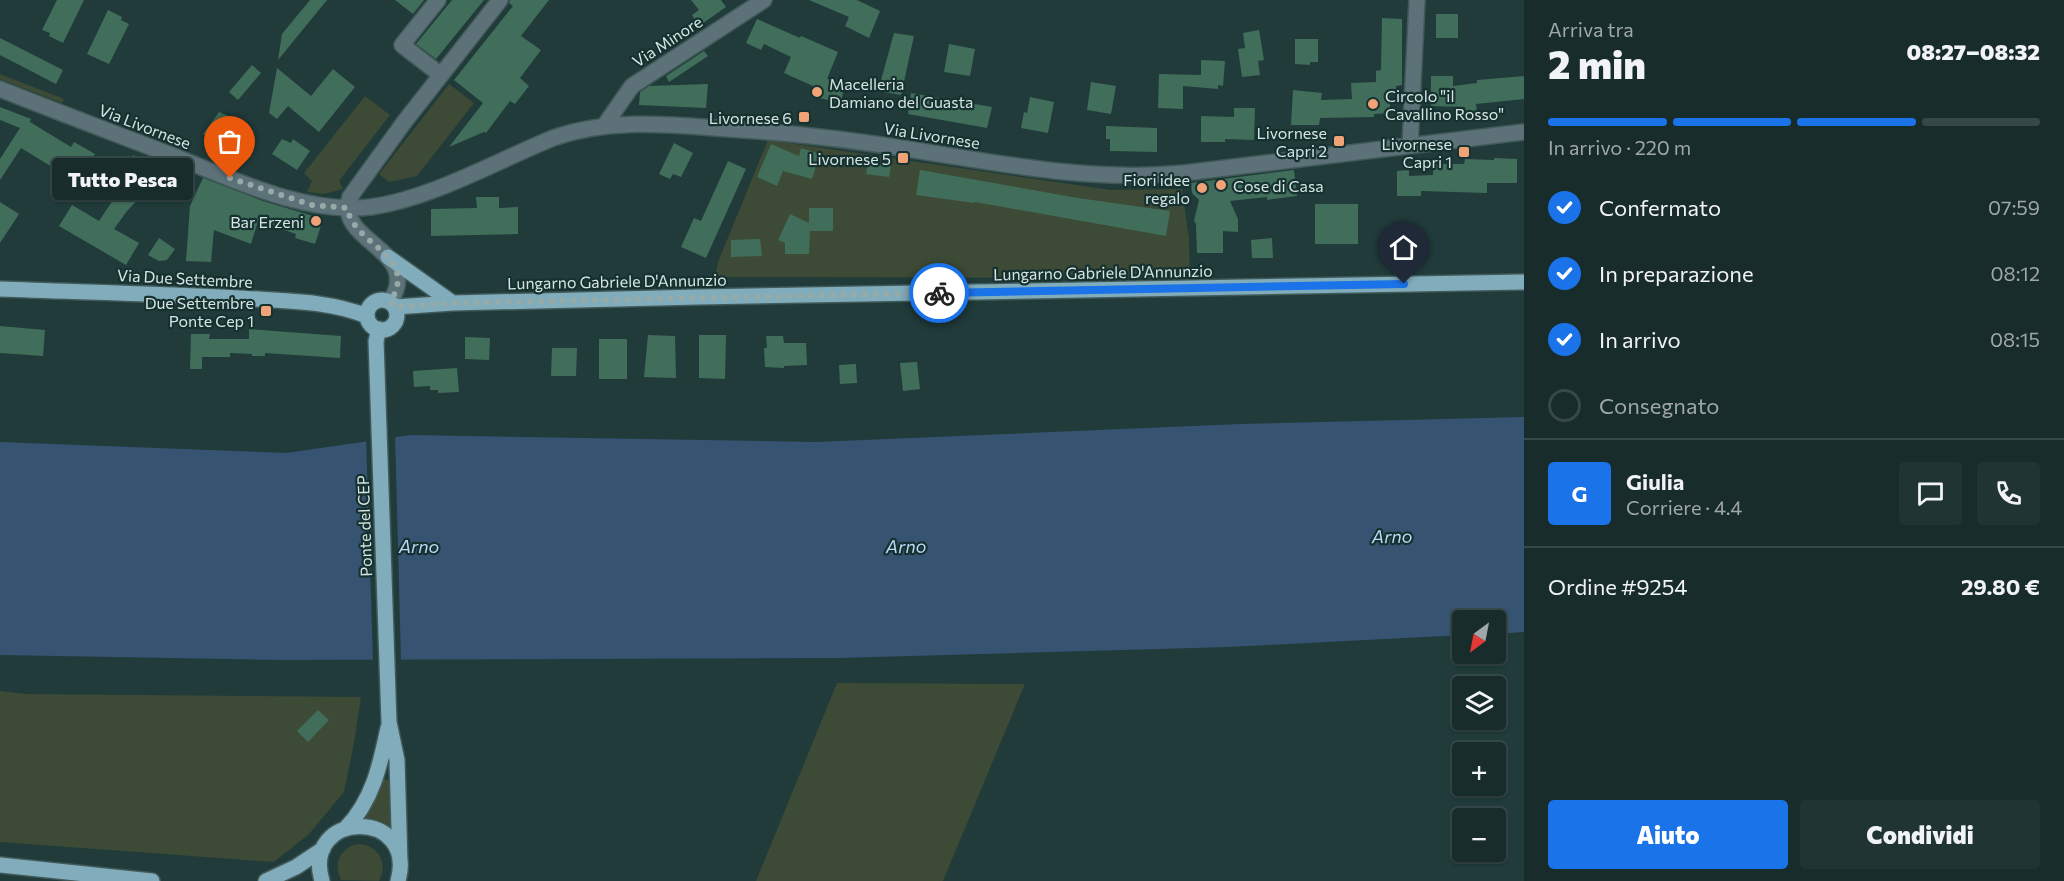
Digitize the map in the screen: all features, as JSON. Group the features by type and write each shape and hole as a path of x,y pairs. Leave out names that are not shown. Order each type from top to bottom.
{"main road":[{"path":"388,257 453,303"},
{"name":"Lungarno Gabriele D'Annunzio","path":"393,305 1524,282"},
{"name":"Via Due Settembre","path":"0,288 324,304 367,316"},
{"path":"382,300 393,305 397,312 395,322 388,328 379,329 370,325 367,316 373,303 382,300"},
{"name":"Ponte del CEP","path":"379,329 376,341 389,722 397,760 401,874"},
{"name":"Ponte del CEP","path":"266,881 296,867 323,849 333,836 346,828 361,809 374,785 389,722"},
{"path":"346,828 366,826 381,832 395,846 401,874"},
{"path":"322,881 320,866 323,849"},
{"path":"0,865 152,881"}],"street":[{"path":"438,0 402,45 441,75"},
{"path":"393,305 399,275 388,257 357,229 347,208 350,197 500,0"},
{"name":"Via Minore","path":"604,126 632,86 764,0"},
{"path":"1410,146 1417,0"},
{"name":"Via Livornese","path":"0,90 267,190 318,206 347,208 373,206 414,197 554,138 576,131 634,124 792,133 1057,172 1129,177 1184,173 1524,132"}],"green space":[{"path":"0,74 64,99 62,103 0,79"},
{"path":"449,84 474,103 417,176 389,182 379,174"},
{"path":"365,96 390,115 339,181 343,189 324,194 307,192 312,181 304,173"},
{"path":"768,140 1111,190 1182,189 1189,239 1190,278 715,277 718,262"},
{"path":"837,683 1025,684 943,881 756,881"},
{"path":"0,691 26,694 361,697 344,792 309,834 274,862 0,842"},
{"path":"384,779 393,781 393,835 362,822"},
{"path":"357,844 371,847 380,856 383,868 379,881 341,880 338,868 339,858 346,849"}],"water":[{"name":"Arno","path":"1524,417 1524,632 1506,633 1506,610 1452,610 1452,636 1229,647 839,658 283,660 0,655 0,442 286,453 411,435 816,442 1240,424"}],"pier":[{"path":"395,434 401,661 373,662 366,438"}],"building":[{"path":"57,0 84,0 63,43 42,30"},
{"path":"310,0 327,0 278,60 282,34"},
{"path":"395,0 424,0 413,14"},
{"path":"452,0 484,0 436,59 416,44"},
{"path":"510,0 549,0 521,36 541,50 520,78 529,86 515,104 510,101 486,133 449,147 483,103 454,80 513,6 509,3"},
{"path":"691,0 721,0 726,7 699,26 692,15 699,10"},
{"path":"809,0 857,0 880,11 869,38 845,26 849,17"},
{"path":"108,10 122,17 121,20 129,24 109,64 87,54"},
{"path":"1436,14 1458,14 1458,38 1436,38"},
{"path":"1382,18 1402,19 1402,85 1396,86 1396,95 1390,95 1390,113 1374,114 1374,117 1320,118 1319,125 1291,125 1293,90 1322,93 1321,100 1352,99 1351,83 1376,82 1376,71 1381,70"},
{"path":"757,19 838,52 827,79 845,82 841,103 811,96 813,86 784,73 791,57 764,44 761,50 746,43"},
{"path":"1259,30 1264,60 1258,61 1260,75 1242,77 1238,49 1245,48 1243,33"},
{"path":"894,33 914,36 901,95 878,91"},
{"path":"0,38 63,70 56,84 0,55"},
{"path":"1295,39 1318,39 1318,62 1310,62 1310,65 1295,64"},
{"path":"949,44 975,49 970,76 944,72"},
{"path":"704,51 708,56 669,82 666,76"},
{"path":"1201,60 1225,61 1223,86 1218,85 1218,89 1183,86 1183,109 1158,108 1159,74 1201,75"},
{"path":"252,65 261,73 238,100 229,92"},
{"path":"277,68 311,96 333,69 355,87 319,132 288,106 277,119 269,113"},
{"path":"1431,76 1453,76 1453,86 1477,83 1477,80 1524,76 1524,99 1476,104 1477,111 1466,112 1465,107 1431,106"},
{"path":"1091,82 1116,86 1111,114 1087,110"},
{"path":"708,84 706,108 639,105 640,92 649,86"},
{"path":"911,93 992,107 987,128 908,114"},
{"path":"1030,97 1054,102 1048,133 1021,128"},
{"path":"0,107 31,119 30,122 71,147 74,142 95,154 81,179 54,163 52,167 21,148 0,180 0,159 20,128 0,120"},
{"path":"1234,108 1255,108 1254,140 1225,139 1225,142 1201,142 1201,116 1234,117"},
{"path":"219,112 235,119 225,144 203,134"},
{"path":"1106,126 1157,128 1157,152 1110,151 1110,139 1106,139"},
{"path":"282,139 291,143 293,139 310,151 297,170 272,154"},
{"path":"674,143 693,153 681,177 673,174 670,179 659,174"},
{"path":"771,144 799,156 801,148 820,154 812,179 783,171 777,186 757,177"},
{"path":"133,155 158,169 144,193 114,229 139,243 126,265 59,226 72,205 99,221 125,182 120,179"},
{"path":"1494,158 1517,159 1517,183 1487,183 1487,193 1421,191 1421,196 1397,196 1397,171 1409,170 1409,176 1433,175 1433,164 1464,164 1465,159 1494,160"},
{"path":"728,161 746,169 706,258 681,247 694,218 701,221"},
{"path":"868,162 891,165 889,177 866,174"},
{"path":"920,170 1078,198 1170,211 1166,236 975,202 916,195"},
{"path":"1294,170 1297,196 1230,201 1238,219 1238,232 1223,231 1223,253 1197,253 1194,221 1199,200 1192,193 1191,183"},
{"path":"203,178 263,201 323,219 315,244 295,238 296,234 258,221 251,244 214,230 211,262 186,261 190,206"},
{"path":"476,197 499,197 499,208 518,207 518,234 431,236 431,209 477,208"},
{"path":"0,202 19,214 0,243"},
{"path":"1315,204 1358,204 1358,244 1315,244"},
{"path":"809,208 833,208 833,231 810,231 809,254 785,254 785,243 778,240 790,214 809,223"},
{"path":"159,238 175,249 167,260 159,261 148,255"},
{"path":"1272,238 1273,258 1252,258 1251,240"},
{"path":"760,239 762,256 731,257 731,240"},
{"path":"0,326 45,330 43,356 0,353"},
{"path":"249,329 341,336 340,358 265,353 265,356 252,356 252,354 230,353 230,357 202,357 202,369 190,369 191,334 210,334 209,339 249,339"},
{"path":"648,335 675,336 676,378 644,377"},
{"path":"699,335 726,335 725,379 699,378"},
{"path":"766,336 783,336 784,343 806,343 807,365 784,366 784,368 765,367"},
{"path":"465,337 490,338 489,360 465,359"},
{"path":"599,339 627,339 627,379 599,379"},
{"path":"552,348 577,348 576,376 551,376"},
{"path":"917,362 920,389 903,391 900,363"},
{"path":"856,364 857,383 840,384 839,365"},
{"path":"457,368 459,392 438,393 438,390 430,390 430,386 414,387 413,371"},
{"path":"318,710 329,720 308,742 297,731"}],"way so far":[{"path":"230,178 312,205 347,208 357,229 388,257 398,272 397,291 390,302 395,307 453,303 939,293"}],"place":[{"name":"Macelleria Damiano del Guasta","path":"817,92"},
{"name":"Circolo \"il Cavallino Rosso\"","path":"1373,104"},
{"name":"Livornese 6","path":"804,117"},
{"name":"Livornese Capri 2","path":"1339,141"},
{"name":"Livornese Capri 1","path":"1464,152"},
{"name":"Livornese 5","path":"903,158"},
{"name":"Tutto Pesca","path":"230,178"},
{"name":"Cose di Casa","path":"1221,185"},
{"name":"Fiori idee regalo","path":"1202,188"},
{"name":"Bar Erzeni","path":"316,221"},
{"name":"Due Settembre Ponte Cep 1","path":"266,311"}],"route":[{"path":"939,293 1404,284"}]}
